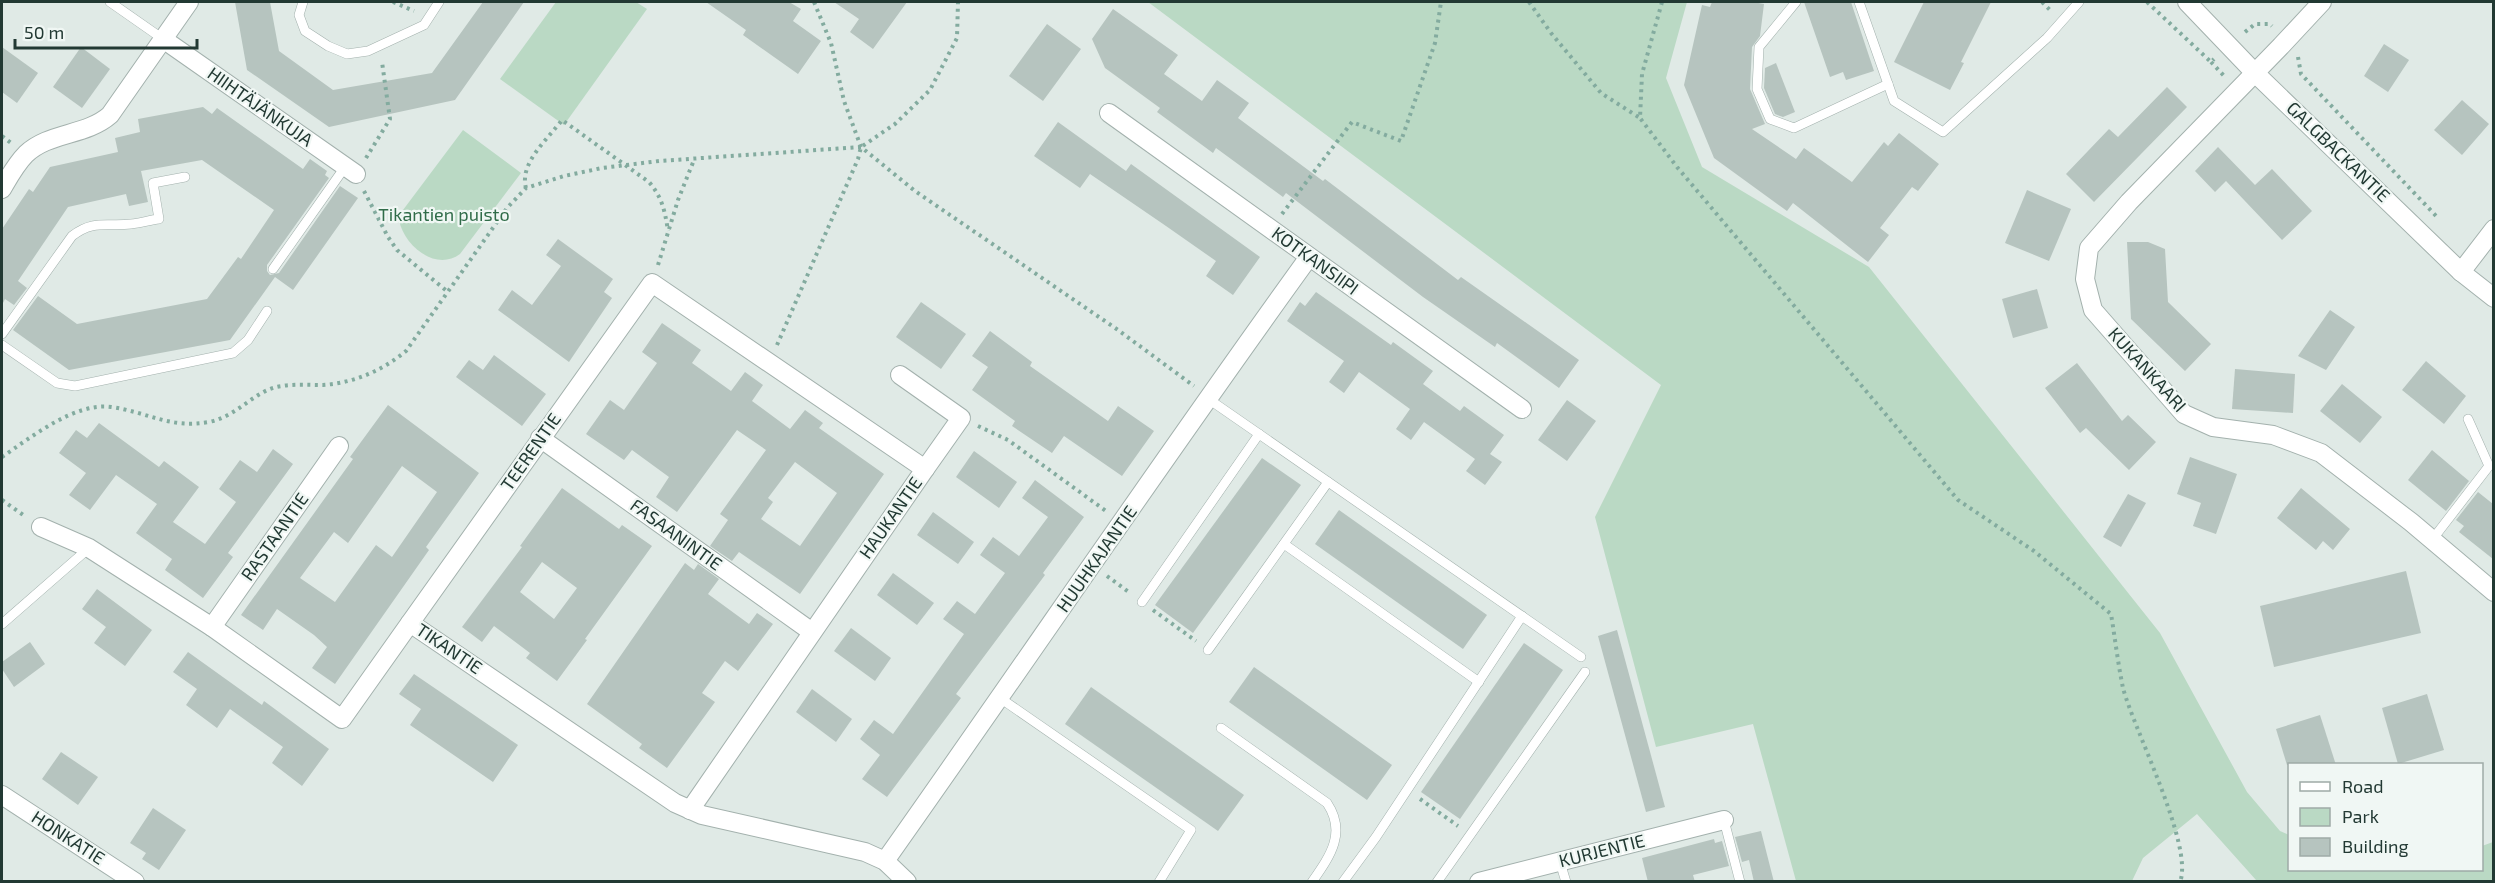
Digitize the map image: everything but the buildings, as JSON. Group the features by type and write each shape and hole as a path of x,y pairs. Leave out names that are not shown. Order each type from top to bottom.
{"street":[{"path":"2,189 21,160 35,147 92,127 110,115 189,2"},
{"name":"GALGBACKANTIE","path":"2187,2 2255,73 2462,272 2493,298"},
{"name":"KUKANKAARI","path":"2322,2 2128,202 2089,248 2085,279 2093,310 2184,414 2213,427 2273,435 2321,453 2432,540 2493,592"},
{"name":"HIIHTÄJÄNKUJA","path":"163,39 351,171"},
{"name":"KOTKANSIIPI","path":"1109,113 1522,409"},
{"path":"2462,272 2493,229"},
{"name":"HUUHKAJANTIE","path":"885,861 1309,257"},
{"name":"HAUKANTIE","path":"652,283 925,469 690,810"},
{"name":"TEERENTIE","path":"411,623 652,283"},
{"path":"900,375 961,418 925,469"},
{"name":"FASAANINTIE","path":"540,438 812,633"},
{"name":"RASTAANTIE","path":"212,627 339,446"},
{"name":"TIKANTIE","path":"41,527 89,548 212,627 342,719 411,623 675,803 690,810 841,845 885,861 907,882"},
{"name":"HONKATIE","path":"2,795 135,882"},
{"name":"KURJENTIE","path":"1479,882 1724,820"}],"lane":[{"path":"110,2 163,39"},
{"path":"303,2 299,15 305,31 328,46 347,54 380,46 424,25 440,2"},
{"path":"1797,2 1759,47 1757,89 1770,119 1794,128 1888,84"},
{"path":"1859,2 1894,101 1943,132 2048,38 2079,2"},
{"path":"273,269 351,171"},
{"path":"2,334 72,236 84,228 101,223 130,224 159,219 153,183 185,177"},
{"path":"2,345 57,383 75,386 233,353 248,340 267,310"},
{"path":"1208,398 1581,657"},
{"path":"2432,540 2489,466 2468,419"},
{"path":"1142,602 1259,434"},
{"path":"1208,650 1328,482"},
{"path":"1284,544 1479,681"},
{"path":"2,624 89,548"},
{"path":"1343,882 1407,791 1522,616"},
{"path":"1437,882 1585,672"},
{"path":"1000,698 1191,830 1159,882"},
{"path":"1221,728 1327,803 1336,815 1337,830 1333,848 1312,882"},
{"path":"1724,820 1740,882"},
{"path":"1560,862 1566,882"}],"path":[{"path":"393,2 429,18"},
{"path":"814,2 831,43 844,101 861,147 915,191 1118,330 1208,398"},
{"path":"2,457 50,426 89,408 110,407 168,423 200,423 235,413 271,388 336,383 369,374 395,360 405,351 507,208 526,188 564,176 624,166 861,147 895,124 930,90 957,38 958,2"},
{"path":"1271,229 1352,122 1401,141 1435,43 1441,2"},
{"path":"1528,2 1600,93 1640,118 1677,167 1958,500 2034,551 2111,614 2124,688 2180,844 2183,874 2180,882"},
{"path":"1640,118 1641,74 1662,2"},
{"path":"2230,45 2255,24 2270,24"},
{"path":"380,46 390,119 351,171 397,250 448,292"},
{"path":"2301,74 2445,224"},
{"path":"526,188 525,172 529,163 562,120 649,182 659,194 665,210 668,231"},
{"path":"769,362 858,159 861,147"},
{"path":"652,283 694,160"},
{"path":"961,418 1008,440 1122,522"},
{"path":"2,500 41,527"},
{"path":"1407,791 1471,835"}],"green space":[{"path":"556,2 636,2 647,9 564,125 500,79"},
{"path":"1148,2 1687,2 1666,78 1702,167 1869,267 2160,633 2247,792 2280,831 2288,835 2288,871 2483,871 2483,846 2493,842 2493,880 2256,880 2197,814 2143,858 2132,881 1796,881 1753,724 1656,747 1595,517 1661,385"},
{"name":"Tikantien puisto","path":"463,130 521,173 460,254 451,259 431,258 422,254 407,239 399,220 403,210"}]}
